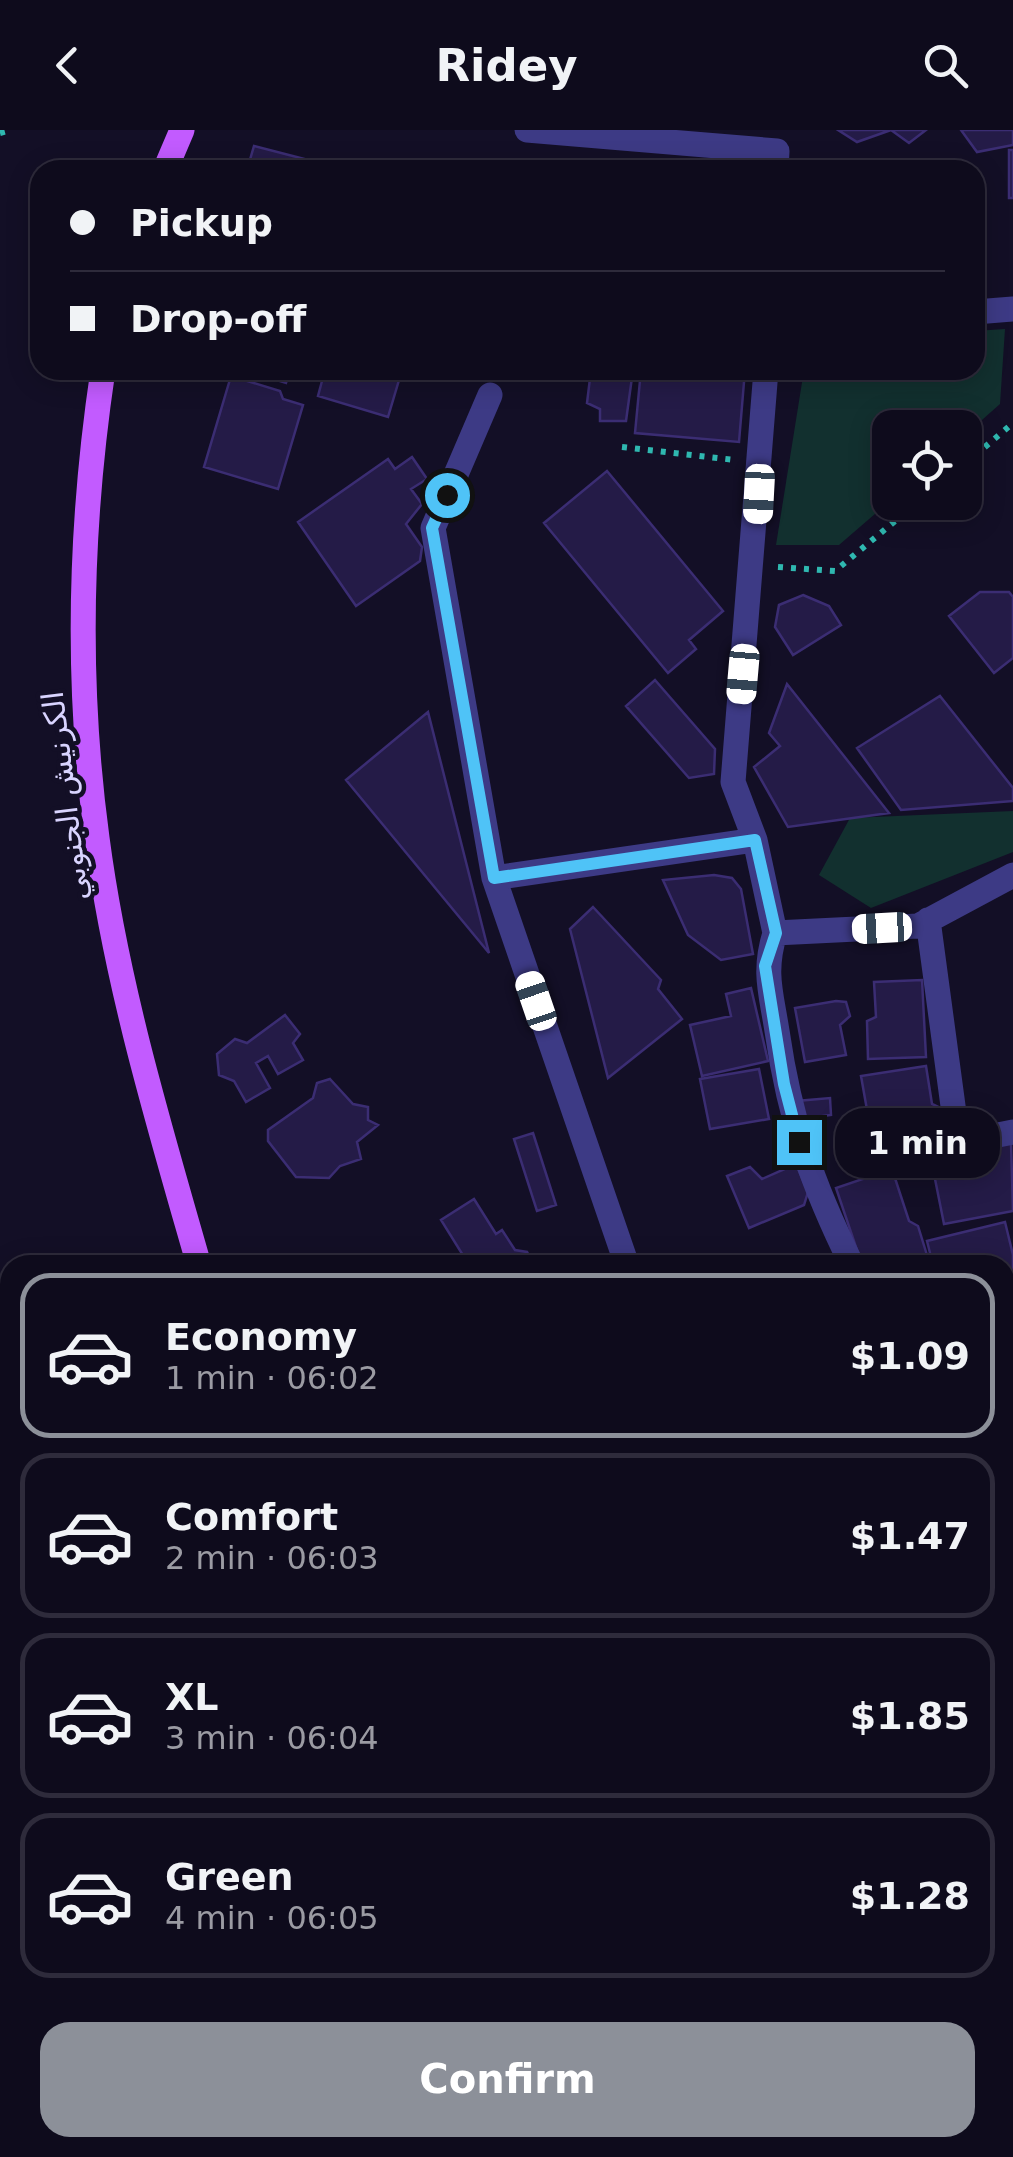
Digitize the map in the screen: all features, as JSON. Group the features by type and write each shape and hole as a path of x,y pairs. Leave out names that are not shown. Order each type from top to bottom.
{"main road":[{"path":"169,160 182,130"},
{"name":"الكرنيش الجنوبي","path":"102,380 91,454 82,667 97,839 146,1083 196,1255"}],"street":[{"path":"527,130 606,133 779,150"},
{"path":"985,311 1013,309"},
{"path":"765,380 754,565 733,782 755,840 776,933 765,966 784,1084 811,1180 847,1255"},
{"path":"490,395 432,528 494,878 623,1255"},
{"path":"494,878 755,840"},
{"path":"776,933 918,926 1013,875"},
{"path":"928,920 958,1143 1013,1132"}],"path":[{"path":"0,133 11,130"},
{"path":"982,449 1013,423"},
{"path":"622,447 761,464"},
{"path":"754,565 835,571 896,520"}],"green space":[{"path":"1005,329 1000,404 982,420 982,410 872,410 872,517 839,545 776,545 802,380 985,380 985,330"},
{"path":"1013,811 1013,852 871,908 819,875 850,818"}],"building":[{"path":"838,130 891,130 857,142"},
{"path":"891,130 926,130 909,143"},
{"path":"961,130 1013,130 1013,145 977,152"},
{"path":"254,146 308,160 250,160"},
{"path":"1009,150 1013,150 1013,198 1009,198"},
{"path":"230,380 244,380 280,391 283,399 303,405 278,489 204,467"},
{"path":"322,380 399,380 388,417 318,396"},
{"path":"590,380 632,380 626,421 600,421 600,409 587,403"},
{"path":"640,380 744,380 739,442 635,433"},
{"path":"412,457 427,479 411,489 422,504 406,524 422,547 420,561 356,606 298,522 388,459 395,469"},
{"path":"607,471 723,611 689,640 696,649 668,673 544,523"},
{"path":"980,592 1009,592 1013,597 1013,658 994,673 949,616"},
{"path":"803,595 829,606 841,625 793,655 775,627 779,605"},
{"path":"655,680 715,749 714,774 689,778 626,706"},
{"path":"787,684 889,813 788,827 754,767 780,746 769,733"},
{"path":"940,696 1013,788 1013,801 901,810 857,748"},
{"path":"428,712 489,953 346,780"},
{"path":"714,875 732,878 741,889 753,954 721,960 688,935 663,880"},
{"path":"593,907 661,980 658,989 682,1019 608,1078 570,929"},
{"path":"922,980 926,1057 868,1059 867,1021 876,1017 874,982"},
{"path":"751,988 768,1061 702,1076 690,1025 731,1016 726,994"},
{"path":"846,1002 850,1016 840,1025 846,1055 805,1062 795,1008"},
{"path":"285,1015 300,1034 293,1043 303,1060 278,1074 268,1056 256,1063 270,1088 246,1102 234,1081 219,1075 217,1054 235,1039 247,1043"},
{"path":"926,1066 932,1104 945,1110 950,1143 875,1155 861,1076"},
{"path":"759,1069 769,1119 710,1129 700,1079"},
{"path":"330,1079 353,1104 368,1107 368,1120 378,1125 357,1142 361,1159 340,1166 329,1178 296,1177 268,1141 268,1130 313,1098 317,1083"},
{"path":"830,1098 831,1115 799,1119 797,1101"},
{"path":"533,1133 556,1205 537,1211 514,1139"},
{"path":"1011,1143 1013,1211 944,1224 931,1159"},
{"path":"796,1164 808,1192 804,1205 749,1228 727,1176 750,1167 762,1179"},
{"path":"892,1169 909,1221 918,1226 927,1255 859,1255 836,1188"},
{"path":"474,1199 496,1234 502,1230 515,1250 529,1255 463,1255 441,1220"},
{"path":"1005,1222 1013,1255 930,1255 927,1241"}],"route":[{"path":"447,495 432,528 494,878 755,840 776,933 765,966 784,1084 799,1142"}]}
